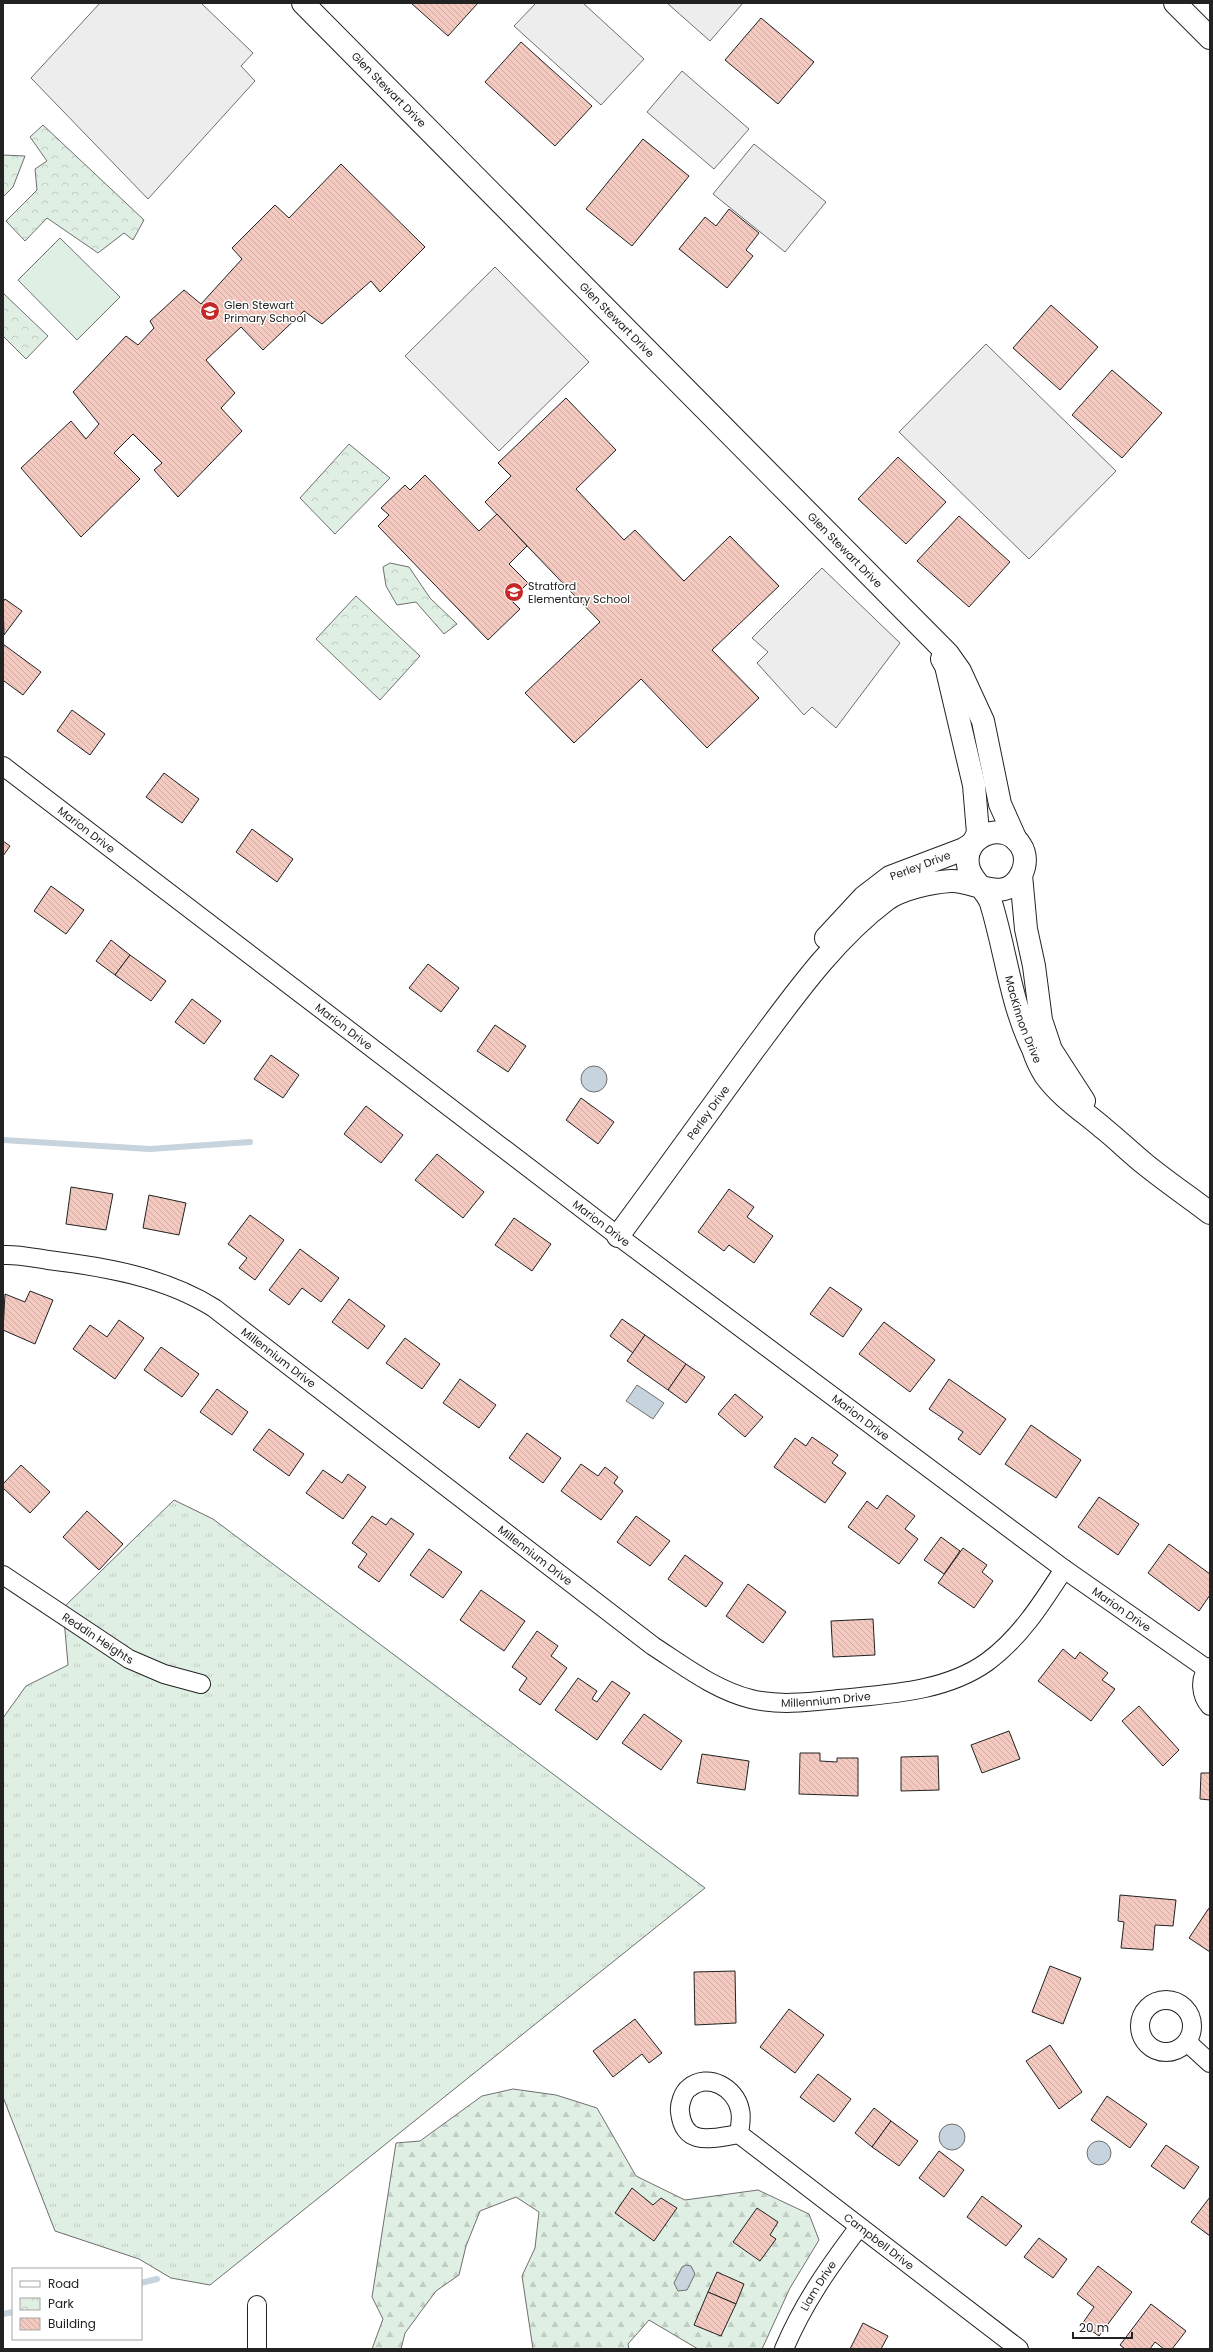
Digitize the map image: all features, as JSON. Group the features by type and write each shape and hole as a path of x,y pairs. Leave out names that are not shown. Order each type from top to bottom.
{"main road":[{"name":"Glen Stewart Drive","path":"303,3 929,637 948,654 960,671 983,721 1000,804 1016,840"},
{"path":"1175,3 1210,38"},
{"name":"Glen Stewart Drive","path":"929,637 946,666 974,785 978,833 973,843"},
{"path":"999,832 1016,840 1025,856 1021,875 1007,888 982,889 968,870 968,856 973,843 984,835 999,832"},
{"name":"Perley Drive","path":"800,988 826,938 864,897 890,877 964,849 973,843"},
{"name":"MacKinnon Drive","path":"1021,875 1026,929 1034,966 1041,1020 1051,1050 1102,1127"},
{"name":"Perley Drive","path":"618,1236 800,988 839,943 889,898 926,884 954,880 982,889"},
{"name":"MacKinnon Drive","path":"982,889 989,897 1000,931 1010,987 1021,1026 1044,1074 1068,1101 1102,1127 1146,1165 1210,1213"}],"street":[{"name":"Marion Drive","path":"3,766 618,1236 1064,1569 1209,1668 1203,1680 1202,1691 1210,1706"},
{"name":"Millennium Drive","path":"3,1255 74,1263 136,1275 195,1295 214,1308 653,1646 709,1682 751,1699 770,1702 840,1699 928,1687 957,1678 987,1662 1031,1620 1064,1569"},
{"name":"Reddin Heights","path":"3,1575 129,1659 164,1674 201,1684"},
{"path":"1187,2042 1210,2063"},
{"name":"Campbell Drive","path":"739,2134 1019,2349"},
{"name":"Liam Drive","path":"784,2349 796,2320 812,2292 859,2226"},
{"path":"256,2349 257,2305"}],"green space":[{"path":"43,125 144,220 133,240 124,233 98,253 47,218 25,241 6,221 37,190 35,169 47,161 30,137"},
{"path":"3,155 25,156 13,187 3,197"},
{"path":"60,238 120,297 77,340 18,280"},
{"path":"3,293 48,336 26,359 3,336"},
{"path":"349,444 390,478 335,534 300,498"},
{"path":"390,563 409,567 430,598 457,624 444,634 416,602 397,605 386,586 383,567"},
{"path":"356,596 420,656 380,700 316,639"},
{"path":"174,1500 213,1519 705,1888 210,2285 171,2278 139,2259 55,2231 3,2097 3,1718 26,1686 68,1665 63,1608"},
{"path":"513,2089 556,2095 597,2108 636,2176 685,2200 758,2190 809,2214 819,2240 790,2288 762,2349 698,2349 649,2320 628,2344 629,2349 533,2349 522,2276 535,2248 539,2212 516,2197 480,2211 466,2246 459,2275 436,2291 405,2333 401,2349 372,2349 383,2319 372,2297 396,2143 420,2141 482,2096"}],"shaded area":[{"path":"100,3 201,3 253,53 241,66 255,81 148,199 31,78"},
{"path":"536,3 583,3 644,59 601,105 514,26"},
{"path":"667,3 743,3 710,41"},
{"path":"682,71 749,129 714,169 647,112"},
{"path":"754,144 826,202 785,252 713,194"},
{"path":"495,267 589,362 499,451 405,356"},
{"path":"986,344 1116,471 1029,559 899,432"},
{"path":"822,568 900,643 836,728 812,707 804,715 757,663 768,652 752,638"},
{"path":"594,1066 603,1070 607,1079 603,1088 594,1092 585,1088 581,1079 585,1070"},
{"path":"637,1385 664,1403 653,1419 626,1401"},
{"path":"952,2124 961,2128 965,2137 961,2146 952,2150 943,2146 939,2137 943,2128"},
{"path":"1099,2141 1107,2145 1111,2153 1107,2161 1099,2165 1091,2161 1087,2153 1091,2145"},
{"path":"686,2265 691,2266 695,2274 687,2290 678,2291 674,2283 682,2267"}],"building":[{"path":"411,3 478,3 448,36"},
{"path":"761,18 814,62 778,104 725,60"},
{"path":"521,42 592,106 555,146 485,82"},
{"path":"643,139 689,176 632,246 586,209"},
{"path":"341,164 425,247 380,292 371,281 322,324 304,311 263,350 241,327 206,360 235,393 221,408 242,431 178,497 154,470 162,463 133,434 114,453 140,479 81,537 21,468 71,421 86,439 99,424 73,392 126,336 138,345 154,328 150,321 184,290 201,304 242,259 232,248 275,205 289,218"},
{"path":"729,209 759,233 746,250 753,256 727,288 679,249 705,217 716,226"},
{"path":"1051,305 1098,347 1060,390 1013,348"},
{"path":"1112,370 1162,413 1122,458 1072,415"},
{"path":"566,398 616,450 576,489 624,540 635,530 684,581 730,536 779,586 712,650 759,698 707,748 641,679 574,743 525,693 600,622 485,502 511,476 498,463"},
{"path":"898,457 946,502 906,544 858,499"},
{"path":"425,475 479,531 497,514 527,546 509,564 528,583 511,600 520,609 488,640 378,526 389,515 381,508 405,485 410,490"},
{"path":"959,516 1010,562 969,607 917,561"},
{"path":"5,599 22,611 4,635 3,602"},
{"path":"3,644 41,672 23,695 4,681 3,683"},
{"path":"72,710 105,734 90,755 57,731"},
{"path":"164,773 199,799 182,823 146,797"},
{"path":"252,829 293,859 277,882 236,852"},
{"path":"3,841 10,846 3,856"},
{"path":"51,886 84,910 66,934 34,911"},
{"path":"111,940 130,955 115,975 96,961"},
{"path":"130,955 166,981 151,1001 115,975"},
{"path":"428,964 459,988 441,1012 409,988"},
{"path":"192,999 221,1021 204,1044 175,1022"},
{"path":"495,1025 526,1046 508,1072 477,1051"},
{"path":"271,1055 299,1075 283,1098 254,1079"},
{"path":"581,1098 614,1122 598,1144 566,1120"},
{"path":"366,1106 403,1135 381,1163 344,1134"},
{"path":"437,1154 484,1192 463,1218 415,1180"},
{"path":"71,1187 113,1194 106,1230 66,1224"},
{"path":"729,1189 754,1207 747,1217 773,1236 754,1263 729,1245 724,1251 698,1232"},
{"path":"149,1195 186,1203 179,1235 143,1228"},
{"path":"250,1215 284,1240 255,1280 239,1268 247,1258 228,1244"},
{"path":"514,1218 551,1244 532,1271 495,1245"},
{"path":"300,1249 339,1278 321,1302 302,1288 289,1305 269,1290"},
{"path":"830,1287 862,1309 843,1337 810,1314"},
{"path":"30,1291 53,1300 35,1344 3,1330 5,1294 25,1302"},
{"path":"349,1299 385,1326 368,1349 332,1322"},
{"path":"622,1319 645,1335 633,1353 610,1336"},
{"path":"119,1320 144,1338 115,1379 73,1349 90,1325 107,1337"},
{"path":"884,1322 935,1360 910,1392 859,1354"},
{"path":"645,1335 686,1364 668,1390 627,1361"},
{"path":"405,1338 440,1364 422,1389 386,1363"},
{"path":"161,1347 199,1374 182,1397 144,1370"},
{"path":"686,1364 705,1377 686,1403 668,1390"},
{"path":"460,1379 496,1405 479,1428 443,1403"},
{"path":"949,1379 1006,1419 980,1455 958,1439 963,1432 929,1409"},
{"path":"217,1389 248,1412 232,1435 200,1412"},
{"path":"735,1394 763,1417 745,1437 718,1414"},
{"path":"1031,1425 1081,1460 1056,1498 1005,1464"},
{"path":"269,1429 304,1454 289,1476 253,1450"},
{"path":"527,1433 561,1458 543,1483 509,1458"},
{"path":"812,1437 838,1455 832,1463 846,1473 825,1503 774,1467 795,1438 806,1446"},
{"path":"581,1464 598,1476 605,1467 618,1477 614,1483 623,1491 601,1520 561,1491"},
{"path":"21,1465 50,1492 30,1513 3,1488 3,1484"},
{"path":"323,1470 342,1483 348,1474 366,1487 343,1519 306,1493"},
{"path":"887,1495 915,1516 905,1529 918,1539 899,1564 848,1527 867,1501 877,1509"},
{"path":"1099,1497 1139,1524 1118,1555 1078,1527"},
{"path":"87,1511 123,1544 99,1570 63,1537"},
{"path":"372,1516 386,1525 391,1518 414,1534 379,1582 358,1567 367,1554 352,1543"},
{"path":"636,1516 670,1541 650,1566 617,1542"},
{"path":"941,1537 960,1551 944,1574 924,1560"},
{"path":"1169,1544 1210,1574 1210,1595 1199,1611 1148,1573"},
{"path":"963,1548 987,1565 982,1572 993,1581 974,1608 938,1583"},
{"path":"429,1549 462,1572 443,1598 410,1575"},
{"path":"685,1555 723,1583 706,1607 668,1579"},
{"path":"748,1584 786,1612 763,1643 726,1616"},
{"path":"481,1590 525,1621 504,1651 460,1620"},
{"path":"873,1619 875,1655 833,1657 831,1621"},
{"path":"537,1631 558,1646 551,1656 567,1668 540,1705 519,1690 527,1678 512,1667"},
{"path":"1063,1649 1075,1659 1080,1652 1108,1673 1102,1680 1115,1689 1091,1721 1038,1681"},
{"path":"578,1678 597,1691 592,1699 597,1702 612,1681 630,1693 597,1740 555,1710"},
{"path":"1139,1706 1179,1750 1163,1766 1122,1721"},
{"path":"644,1714 682,1741 661,1770 622,1743"},
{"path":"1009,1731 1020,1759 982,1773 971,1745"},
{"path":"800,1753 820,1753 820,1761 837,1762 837,1758 858,1758 858,1796 799,1794"},
{"path":"702,1754 749,1761 745,1790 697,1783"},
{"path":"938,1756 939,1790 901,1791 901,1757"},
{"path":"1201,1773 1210,1773 1210,1800 1200,1799"},
{"path":"1120,1895 1176,1900 1173,1926 1155,1925 1153,1950 1121,1948 1124,1922 1118,1921"},
{"path":"1209,1908 1210,1909 1210,1952 1189,1938"},
{"path":"1050,1966 1081,1978 1063,2024 1032,2012"},
{"path":"735,1971 736,2023 695,2025 694,1972"},
{"path":"789,2009 824,2035 795,2073 760,2047"},
{"path":"635,2019 662,2053 649,2063 642,2054 613,2077 593,2051"},
{"path":"1050,2045 1082,2092 1059,2109 1026,2061"},
{"path":"818,2074 851,2099 834,2122 800,2097"},
{"path":"1107,2096 1147,2124 1130,2148 1091,2120"},
{"path":"874,2108 891,2121 872,2147 855,2133"},
{"path":"891,2121 918,2141 899,2166 872,2147"},
{"path":"1166,2145 1199,2167 1184,2189 1151,2166"},
{"path":"939,2151 964,2170 944,2197 919,2178"},
{"path":"632,2188 653,2205 661,2198 677,2208 654,2241 615,2213"},
{"path":"982,2196 1022,2226 1006,2246 967,2217"},
{"path":"1210,2197 1210,2236 1191,2222"},
{"path":"757,2208 778,2222 770,2235 776,2239 760,2261 733,2242"},
{"path":"1039,2238 1067,2259 1053,2278 1024,2257"},
{"path":"1098,2266 1132,2292 1099,2336 1082,2324 1094,2307 1077,2294"},
{"path":"717,2272 744,2284 736,2304 708,2292"},
{"path":"708,2292 736,2304 721,2336 694,2325"},
{"path":"1151,2304 1186,2331 1172,2349 1164,2349 1155,2342 1150,2349 1125,2349 1120,2345"},
{"path":"863,2323 888,2336 881,2349 850,2349"}],"waterway":[{"path":"3,1140 150,1149 250,1142"},
{"path":"142,2283 157,2279"},
{"path":"3,2314 12,2312"}],"place":[{"name":"Glen Stewart Primary School","path":"210,311"},
{"name":"Stratford Elementary School","path":"514,592"}]}
